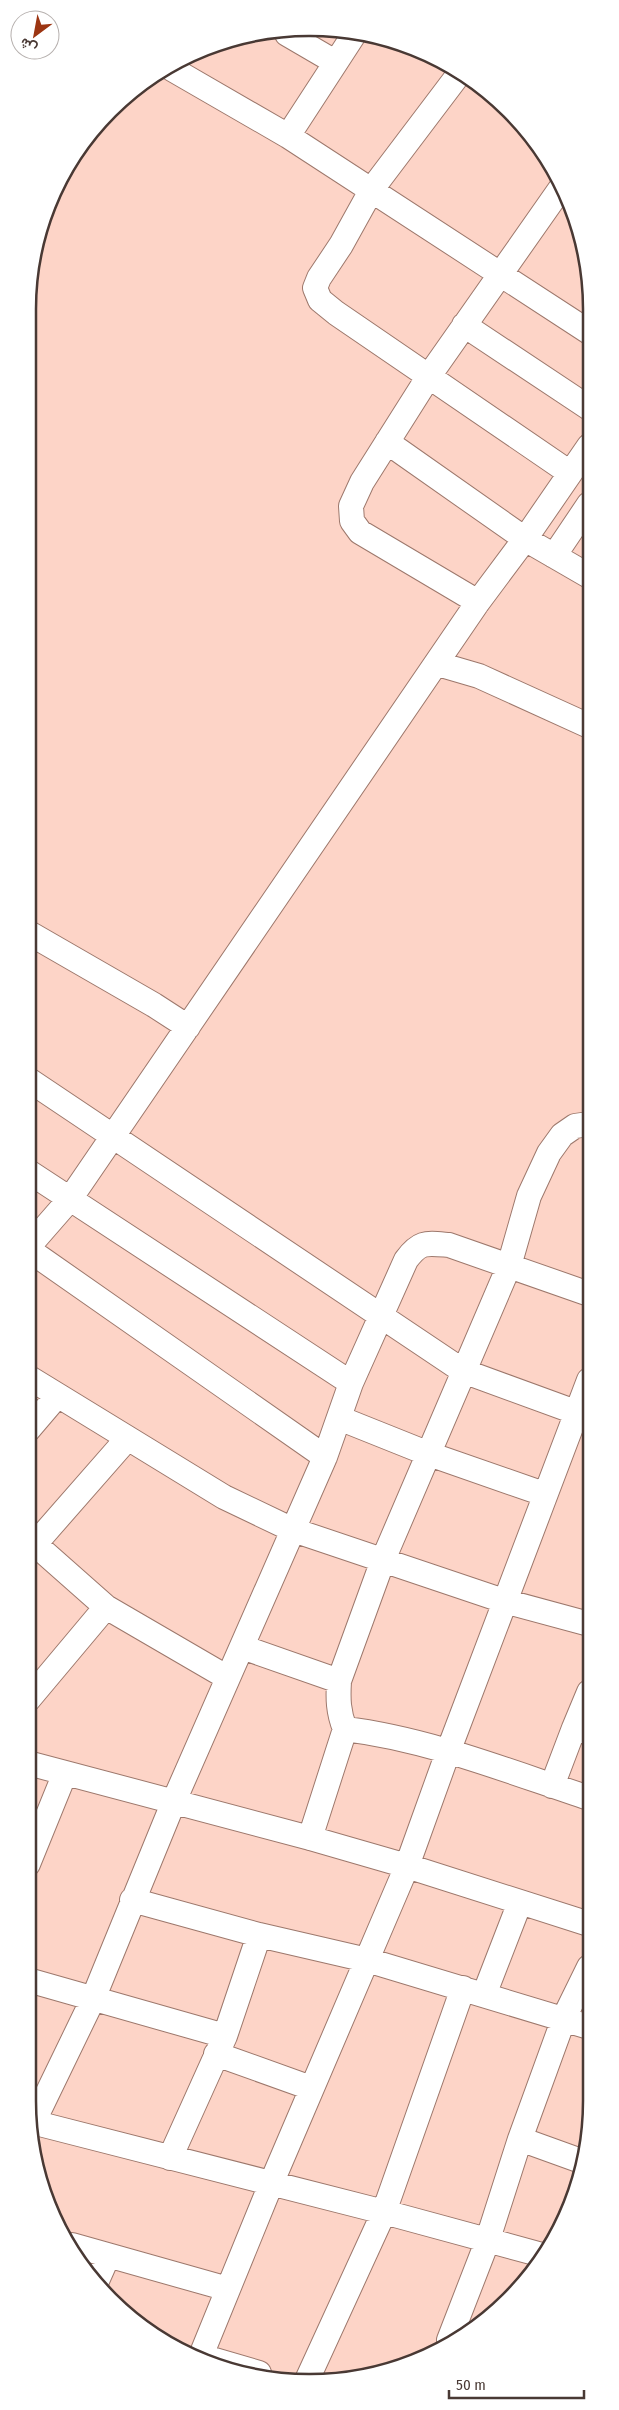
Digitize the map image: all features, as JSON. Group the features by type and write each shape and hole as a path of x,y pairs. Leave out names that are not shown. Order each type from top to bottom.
{"street":[{"path":"292,37 335,62"},
{"path":"288,136 351,40"},
{"path":"176,71 288,136 583,328"},
{"path":"455,79 372,189 341,246 318,278 315,288 320,300 336,313 570,473"},
{"path":"478,602 360,532 352,521 351,506 358,490 429,376 557,194"},
{"path":"464,325 583,404"},
{"path":"387,442 526,539 583,573"},
{"path":"36,1238 70,1199 112,1135 438,664 478,602 526,539 583,455"},
{"path":"554,556 583,513"},
{"path":"438,664 479,676 583,723"},
{"path":"36,937 154,1005 188,1027"},
{"path":"36,1085 463,1370 582,1415 544,1494 407,1866 311,2088 202,2352"},
{"path":"310,1838 344,1729 339,1716 340,1681 383,1560 509,1266 529,1196 549,1153 562,1136 575,1126 583,1125"},
{"path":"36,1177 352,1383"},
{"path":"37,2115 93,1999 132,1900 325,1457 352,1383 406,1260 415,1248 426,1243 449,1245 583,1292"},
{"path":"36,1255 325,1457"},
{"path":"36,1382 224,1497 293,1530 504,1601 583,1622"},
{"path":"36,1421 57,1396"},
{"path":"339,1418 429,1454 544,1494"},
{"path":"36,1537 127,1439"},
{"path":"36,1545 106,1607 228,1678"},
{"path":"36,1690 106,1607"},
{"path":"242,1647 340,1681"},
{"path":"344,1729 362,1731 448,1752 583,1796"},
{"path":"552,1786 581,1731"},
{"path":"36,1765 310,1838 407,1866 583,1922"},
{"path":"36,1844 65,1773"},
{"path":"132,1900 259,1935 367,1960 583,2025"},
{"path":"310,2374 384,2212 473,1991 520,1902"},
{"path":"170,2158 220,2045 259,1935"},
{"path":"452,2334 488,2242 520,2139 564,2018 583,1979"},
{"path":"36,1982 93,1999 220,2045 311,2088"},
{"path":"38,2124 384,2212 488,2242 536,2254"},
{"path":"520,2139 576,2159"},
{"path":"80,2248 228,2289"},
{"path":"99,2275 108,2256"}]}
